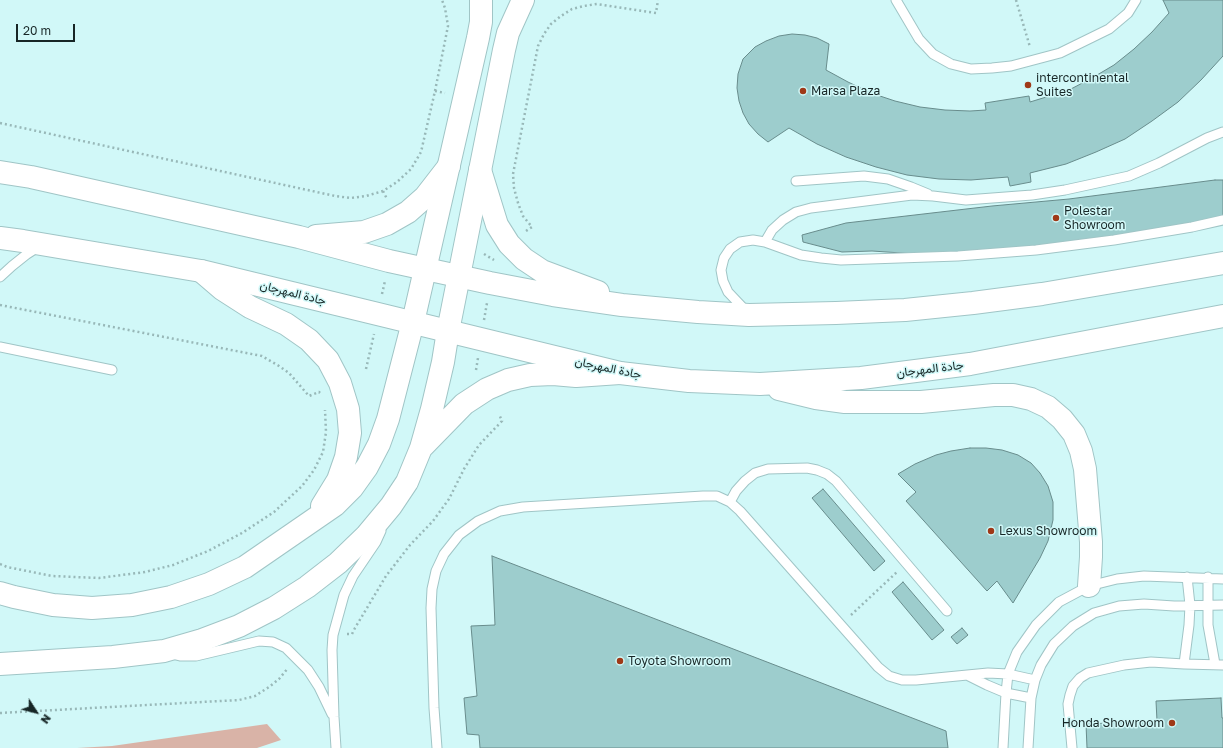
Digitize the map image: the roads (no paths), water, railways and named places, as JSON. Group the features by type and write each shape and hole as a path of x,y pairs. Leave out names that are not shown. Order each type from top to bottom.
{"main road":[{"path":"0,593 53,605 92,608 132,605 171,597 209,584 245,567 334,505 352,488 367,467 379,444 388,419 413,322 478,38 481,22 481,0"},
{"path":"0,664 114,658 164,651 202,640 239,626 274,608 307,587 338,563 366,536 391,506 407,482 421,448 443,362 504,50 508,32 522,0 505,0"},
{"path":"299,238 364,232 387,224 408,212 426,197 449,166"},
{"path":"480,170 497,225 509,244 524,259 542,271 608,296 622,304"},
{"path":"0,172 32,177 299,238 389,261 490,283 553,295 698,312 749,315 905,310 1042,294 1223,263"},
{"name":"جادة المهرجان","path":"0,238 201,271 620,373 689,381 760,384 862,378 970,364 1223,316"},
{"path":"201,271 222,289 250,307 286,324 309,340 328,360 340,384 348,408 350,433 346,457 338,480 308,524"},
{"path":"421,448 464,404 487,389 508,380 530,375 553,374 576,376 620,373"},
{"path":"760,384 795,394 845,402 921,402 994,395 1013,395 1031,399 1048,407 1062,419 1074,434 1082,450 1091,542 1089,586"}],"lane":[{"path":"896,0 919,39 933,54 951,64 971,69 1011,66 1060,53 1109,29 1128,13 1136,0"},
{"path":"765,242 772,230 783,220 796,212 810,208 912,195 966,200 1032,195 1065,190 1129,176 1159,163 1223,131"},
{"path":"796,181 864,176 888,179 933,196"},
{"path":"749,315 728,292 723,281 721,270 724,258 730,249 740,242 753,240 765,242 802,255 841,260 942,257 1036,250 1114,240 1192,227 1223,220"},
{"path":"0,277 27,254 43,244"},
{"path":"0,347 112,370"},
{"path":"730,502 736,491 745,481 768,469 807,468 827,474 836,481 947,611"},
{"path":"437,748 434,708 432,631 432,590 436,571 444,554 458,535 478,521 500,511 523,507 717,496 730,502 840,626 878,667 889,676 902,680 916,680 988,673 1008,674 1035,680"},
{"path":"336,748 332,650 334,635 344,595 353,576 376,542 385,524 391,506"},
{"path":"1003,748 1008,674 1017,652 1036,624 1059,602 1089,586 1116,579 1144,576 1223,578"},
{"path":"1184,664 1190,605 1187,577"},
{"path":"1072,748 1068,704 1073,686 1080,678 1088,673 1124,665 1151,662 1219,664 1208,625 1208,577"},
{"path":"1028,748 1031,698 1035,680 1041,665 1054,644 1073,626 1094,613 1119,606 1144,604 1174,606 1223,605"},
{"path":"164,651 180,656 196,656 259,640 273,642 286,648 308,670 316,681 334,717"},
{"path":"969,676 1006,693 1031,698"}],"place":[{"name":"intercontinental Suites","path":"1028,85"},
{"name":"Marsa Plaza","path":"803,91"},
{"name":"Polestar Showroom","path":"1056,218"},
{"name":"Lexus Showroom","path":"991,531"},
{"name":"Toyota Showroom","path":"620,661"},
{"name":"Honda Showroom","path":"1172,723"}]}
